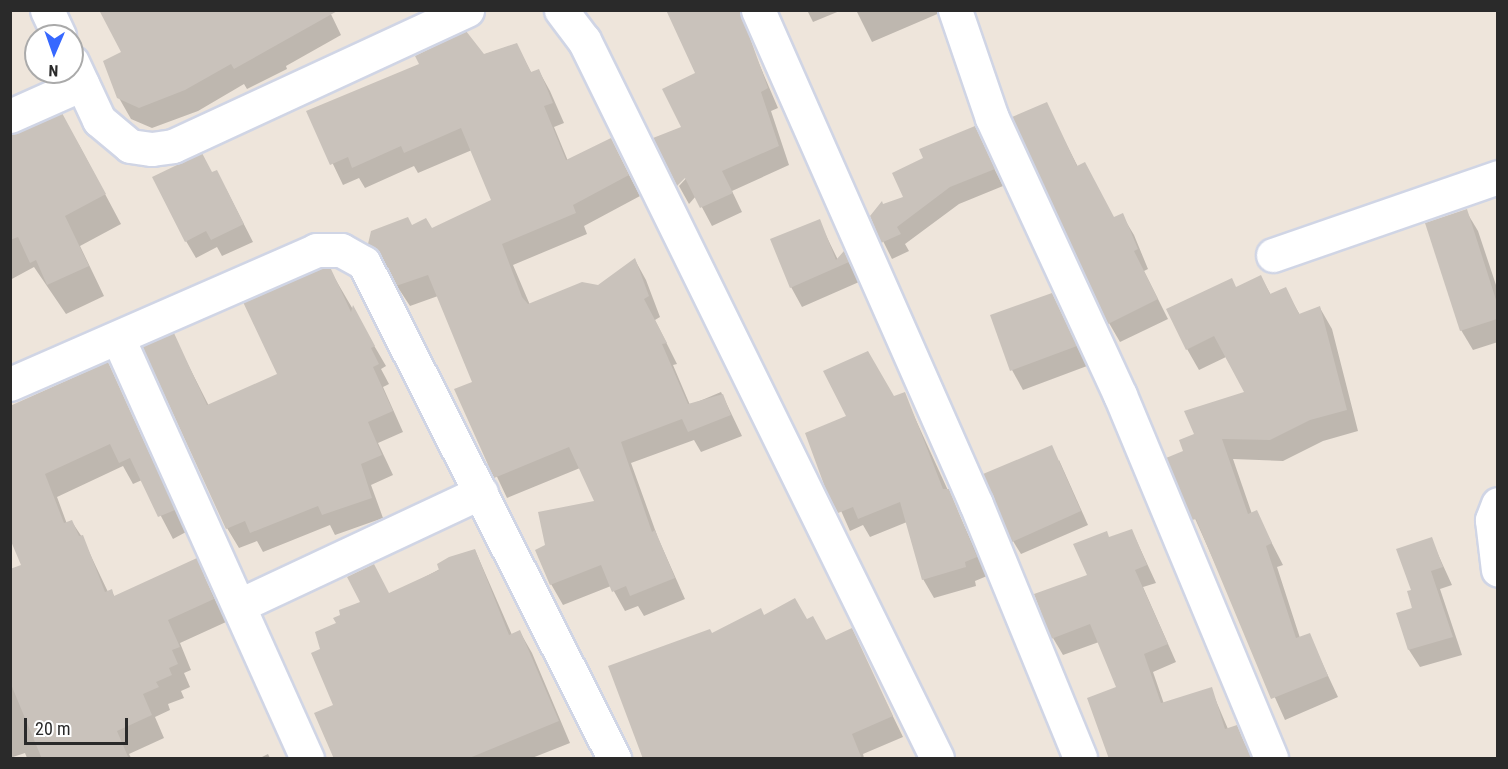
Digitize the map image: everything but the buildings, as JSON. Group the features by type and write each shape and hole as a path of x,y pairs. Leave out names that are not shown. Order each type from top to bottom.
{"street":[{"path":"47,10 53,24"},
{"path":"82,84 99,120 129,146 152,149 173,146 467,10"},
{"path":"561,10 584,40 937,759"},
{"path":"758,10 976,504 1080,759"},
{"path":"955,10 992,118 1120,395 1271,759"},
{"path":"10,116 61,84"},
{"path":"1273,255 1497,177"},
{"path":"10,384 316,250 341,250 364,263 482,492 612,758"},
{"path":"118,338 240,605 307,759"},
{"path":"240,605 482,492"},
{"path":"1497,504 1492,520 1497,570"}]}
